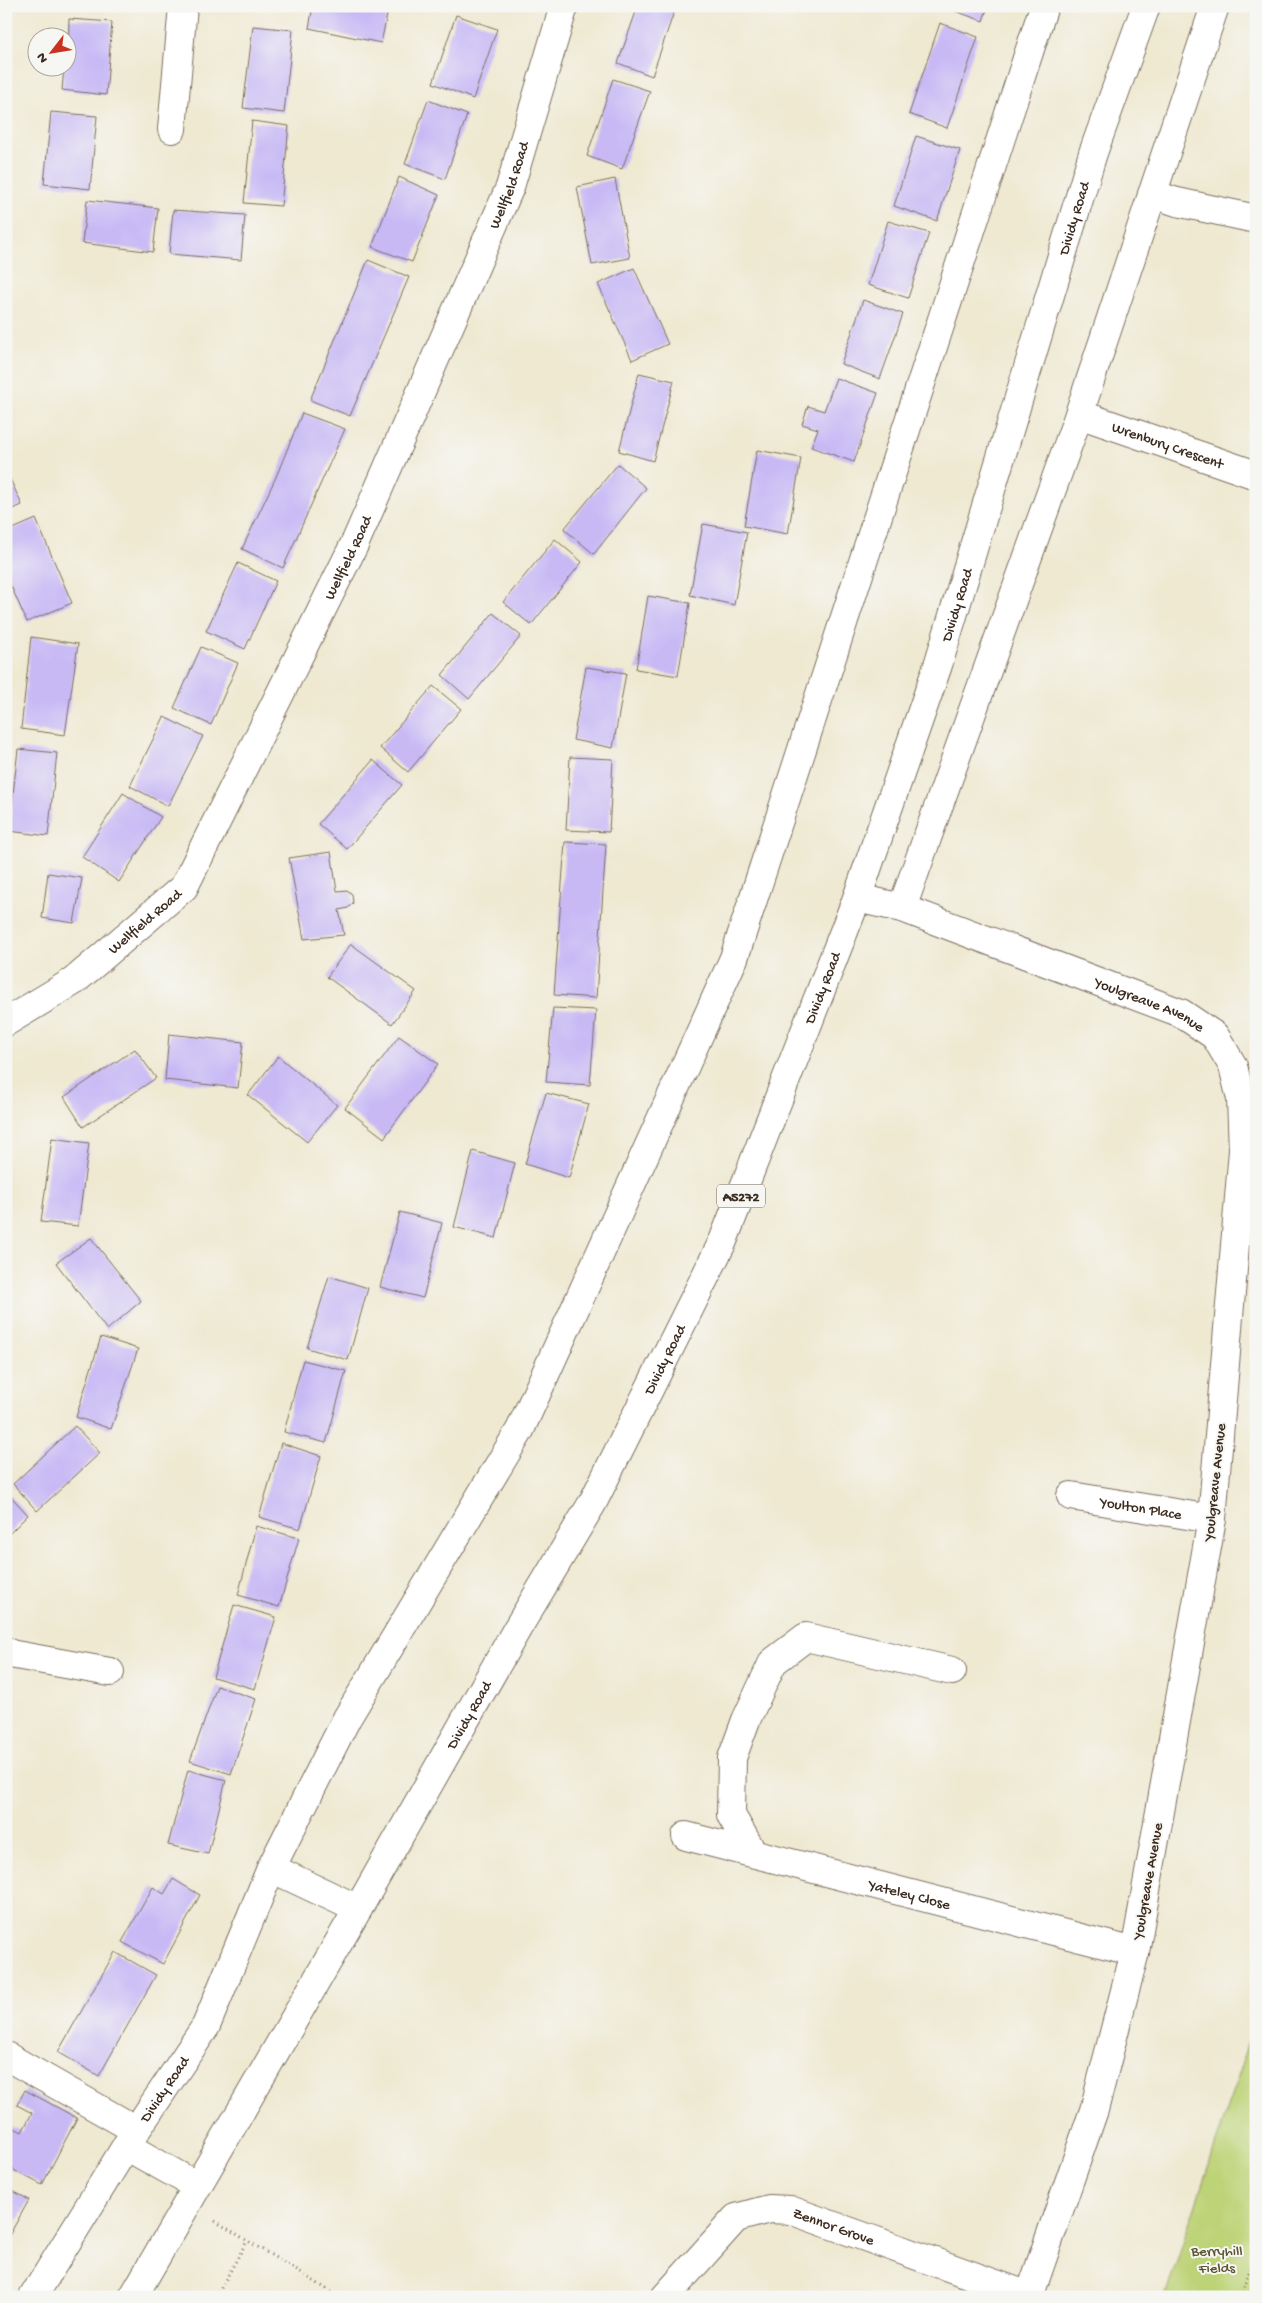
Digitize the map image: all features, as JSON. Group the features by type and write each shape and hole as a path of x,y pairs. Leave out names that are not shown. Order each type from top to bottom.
{"street":[{"path":"172,128 183,6"},
{"name":"Wellfield Road","path":"6,1022 74,980 184,887 355,543 510,187 564,6"},
{"name":"Dividy Road","path":"33,2297 131,2138 206,2026 271,1868 347,1718 520,1430 734,958 1044,6"},
{"name":"Dividy Road","path":"132,2297 358,1909 517,1629 594,1502 723,1241 857,898 938,665 1093,153 1146,6"},
{"path":"902,908 1079,414 1215,6"},
{"path":"1152,194 1178,202 1256,219"},
{"name":"Wrenbury Crescent","path":"1079,414 1256,474"},
{"name":"Youlgreave Avenue","path":"857,898 902,908 1181,1013 1214,1036 1233,1066 1241,1099 1243,1150 1212,1519 1135,1952 1094,2110 1029,2296"},
{"name":"Youlton Place","path":"1070,1496 1212,1519"},
{"path":"753,1853 731,1815 732,1758 746,1720 773,1662 806,1637 952,1671"},
{"path":"6,1651 10,1654 110,1672"},
{"name":"Yateley Close","path":"686,1836 1135,1952"},
{"path":"271,1868 358,1909"},
{"path":"6,2056 131,2138 192,2195"},
{"name":"Zennor Grove","path":"665,2297 736,2218 769,2209 790,2210 1029,2296"}],"path":[{"path":"192,2195 248,2242 340,2297"},
{"path":"216,2297 248,2242"},
{"path":"1241,2297 1256,2252"}],"green space":[{"name":"Berryhill Fields","path":"1256,2015 1256,2297 1165,2297 1246,2052"}],"building":[{"path":"313,6 389,6 381,43 309,28"},
{"path":"638,6 676,6 652,76 618,63"},
{"path":"941,6 988,6 983,21"},
{"path":"456,15 497,29 473,99 433,83"},
{"path":"69,19 112,22 106,95 62,90 63,78 78,78 78,28 69,28"},
{"path":"940,23 978,37 947,128 909,114"},
{"path":"253,26 293,30 284,113 243,108"},
{"path":"613,79 650,91 622,169 587,156"},
{"path":"428,100 467,115 445,179 405,164"},
{"path":"51,112 97,116 90,189 44,184"},
{"path":"252,121 289,126 281,206 244,203"},
{"path":"916,136 960,150 937,221 894,206"},
{"path":"399,177 439,195 412,262 372,247"},
{"path":"615,179 630,258 592,265 577,187"},
{"path":"87,200 158,208 153,252 82,243"},
{"path":"173,210 245,215 241,260 169,254"},
{"path":"888,221 929,233 908,298 868,285"},
{"path":"368,260 409,277 350,416 310,400"},
{"path":"634,268 668,344 632,360 598,284"},
{"path":"863,300 903,314 880,379 841,364"},
{"path":"639,373 674,381 653,461 619,451"},
{"path":"836,378 878,393 854,462 811,447 818,429 802,424 808,406 824,411"},
{"path":"302,413 345,429 283,568 242,549 276,477"},
{"path":"757,450 801,458 788,534 744,526"},
{"path":"618,464 646,488 594,554 564,529"},
{"path":"6,470 22,505 6,512"},
{"path":"36,519 72,603 27,622 6,575 6,532"},
{"path":"703,524 747,532 734,605 690,595"},
{"path":"555,539 582,562 531,625 503,602"},
{"path":"238,563 276,581 245,649 206,631"},
{"path":"648,596 690,603 678,676 636,669"},
{"path":"493,613 521,636 469,699 442,675"},
{"path":"31,637 78,644 65,735 21,729"},
{"path":"201,647 238,663 211,725 174,708"},
{"path":"586,667 626,673 613,748 573,740"},
{"path":"433,686 461,709 408,772 380,748"},
{"path":"164,717 203,736 168,806 130,786"},
{"path":"18,749 57,753 48,836 9,831"},
{"path":"570,757 613,759 609,832 566,830"},
{"path":"373,760 402,785 347,849 318,824"},
{"path":"123,793 161,817 119,882 82,857"},
{"path":"565,842 606,844 596,998 554,995"},
{"path":"331,852 337,891 347,890 352,894 353,903 348,908 339,910 344,935 304,939 289,858"},
{"path":"48,873 82,878 74,923 42,918"},
{"path":"351,944 416,991 392,1024 327,977"},
{"path":"553,1008 596,1010 590,1085 546,1082"},
{"path":"169,1034 243,1042 238,1088 165,1080"},
{"path":"399,1036 438,1064 384,1138 345,1108"},
{"path":"135,1049 156,1078 83,1127 64,1097"},
{"path":"278,1056 337,1105 307,1142 248,1095"},
{"path":"546,1093 589,1104 569,1178 525,1164"},
{"path":"52,1138 89,1143 78,1226 41,1222"},
{"path":"473,1151 515,1163 496,1238 454,1227"},
{"path":"400,1212 442,1223 423,1298 380,1287"},
{"path":"91,1238 141,1301 107,1330 56,1263"},
{"path":"329,1276 368,1288 348,1360 307,1348"},
{"path":"101,1337 138,1349 111,1429 76,1417"},
{"path":"303,1360 346,1371 326,1443 284,1432"},
{"path":"75,1426 100,1453 37,1511 13,1484"},
{"path":"281,1443 321,1456 300,1529 259,1517"},
{"path":"6,1491 28,1515 6,1537"},
{"path":"256,1526 299,1538 279,1607 238,1595"},
{"path":"234,1605 276,1617 255,1689 213,1677"},
{"path":"217,1686 256,1699 231,1774 190,1761"},
{"path":"188,1770 226,1780 208,1854 168,1845"},
{"path":"173,1879 200,1895 163,1964 122,1942 153,1887 164,1894"},
{"path":"115,1952 156,1975 99,2076 58,2052"},
{"path":"25,2090 77,2118 42,2185 6,2166 6,2124 22,2132 32,2113 17,2105"},
{"path":"6,2187 29,2200 6,2241"}]}
